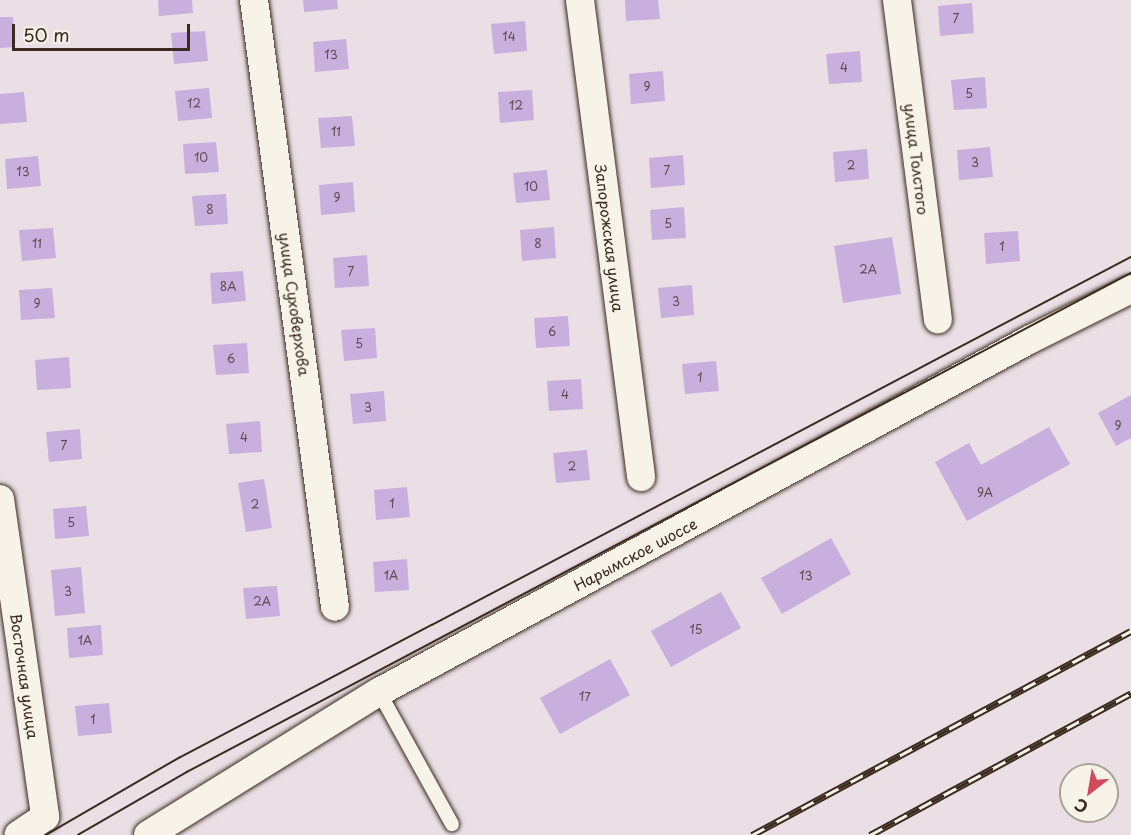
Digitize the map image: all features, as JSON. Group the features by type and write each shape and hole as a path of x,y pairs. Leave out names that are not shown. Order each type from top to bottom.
{"street":[{"name":"улица Суховерхова","path":"254,0 335,607"},
{"name":"Запорожская улица","path":"580,0 641,477"},
{"name":"улица Толстого","path":"897,0 938,319"},
{"name":"Нарымское шоссе","path":"148,835 379,692 1029,340 1131,289"},
{"name":"Восточная улица","path":"0,499 45,817 18,835"}],"lane":[{"path":"379,692 452,824"}],"building":[{"path":"158,0 192,0 193,13 159,16"},
{"path":"303,0 337,0 338,9 304,12"},
{"path":"625,0 658,0 660,19 626,21"},
{"path":"972,3 974,33 940,36 938,6"},
{"path":"0,17 13,17 15,47 0,48"},
{"path":"525,21 527,51 494,54 491,24"},
{"path":"205,31 208,61 174,64 171,33"},
{"path":"346,39 349,69 315,72 313,42"},
{"path":"860,51 862,82 829,84 826,54"},
{"path":"663,71 665,101 631,104 629,74"},
{"path":"985,77 987,108 954,110 951,80"},
{"path":"209,88 212,118 178,121 175,91"},
{"path":"532,90 534,120 500,123 498,92"},
{"path":"24,92 27,122 0,124 0,94"},
{"path":"352,116 355,146 321,148 318,118"},
{"path":"216,142 219,172 185,174 183,144"},
{"path":"990,147 993,177 959,180 957,150"},
{"path":"867,149 869,179 835,182 833,152"},
{"path":"683,155 685,185 651,188 649,158"},
{"path":"38,156 41,186 7,189 5,159"},
{"path":"547,170 550,200 516,203 513,173"},
{"path":"353,182 355,212 321,215 319,185"},
{"path":"226,194 228,224 195,226 192,196"},
{"path":"684,207 686,238 652,240 650,210"},
{"path":"554,227 556,258 522,261 520,230"},
{"path":"53,228 56,258 22,261 19,230"},
{"path":"1018,231 1020,261 986,264 984,233"},
{"path":"892,237 901,294 843,303 834,246"},
{"path":"367,255 369,286 335,288 333,258"},
{"path":"243,271 246,301 212,304 210,273"},
{"path":"692,285 694,315 661,318 658,288"},
{"path":"52,288 55,318 21,320 19,290"},
{"path":"568,316 570,346 536,348 534,318"},
{"path":"375,328 377,358 344,361 341,330"},
{"path":"247,343 249,373 216,375 213,345"},
{"path":"69,357 71,388 37,390 35,360"},
{"path":"716,361 719,391 685,394 682,364"},
{"path":"581,379 583,409 549,411 547,381"},
{"path":"384,391 386,421 353,424 350,394"},
{"path":"1131,395 1131,438 1116,446 1098,413"},
{"path":"260,421 262,452 229,454 226,424"},
{"path":"1049,427 1070,464 967,521 935,462 969,443 981,465"},
{"path":"80,429 82,459 49,462 46,432"},
{"path":"587,450 590,480 556,483 553,453"},
{"path":"264,479 272,528 246,532 238,483"},
{"path":"407,487 410,517 376,520 374,490"},
{"path":"86,506 89,536 55,539 53,509"},
{"path":"831,538 851,574 782,614 761,578"},
{"path":"407,559 409,590 375,592 373,562"},
{"path":"81,567 85,613 55,616 51,570"},
{"path":"277,586 280,616 246,619 243,588"},
{"path":"721,592 741,628 671,667 651,631"},
{"path":"101,625 103,655 69,658 67,628"},
{"path":"610,659 630,695 560,734 540,698"},
{"path":"109,703 112,733 78,736 75,706"}],"tram line":[{"path":"46,835 179,758 1131,257"},
{"path":"78,835 187,772 1131,273"}],"railway":[{"path":"752,835 1131,631"},
{"path":"870,835 1131,693"}]}
